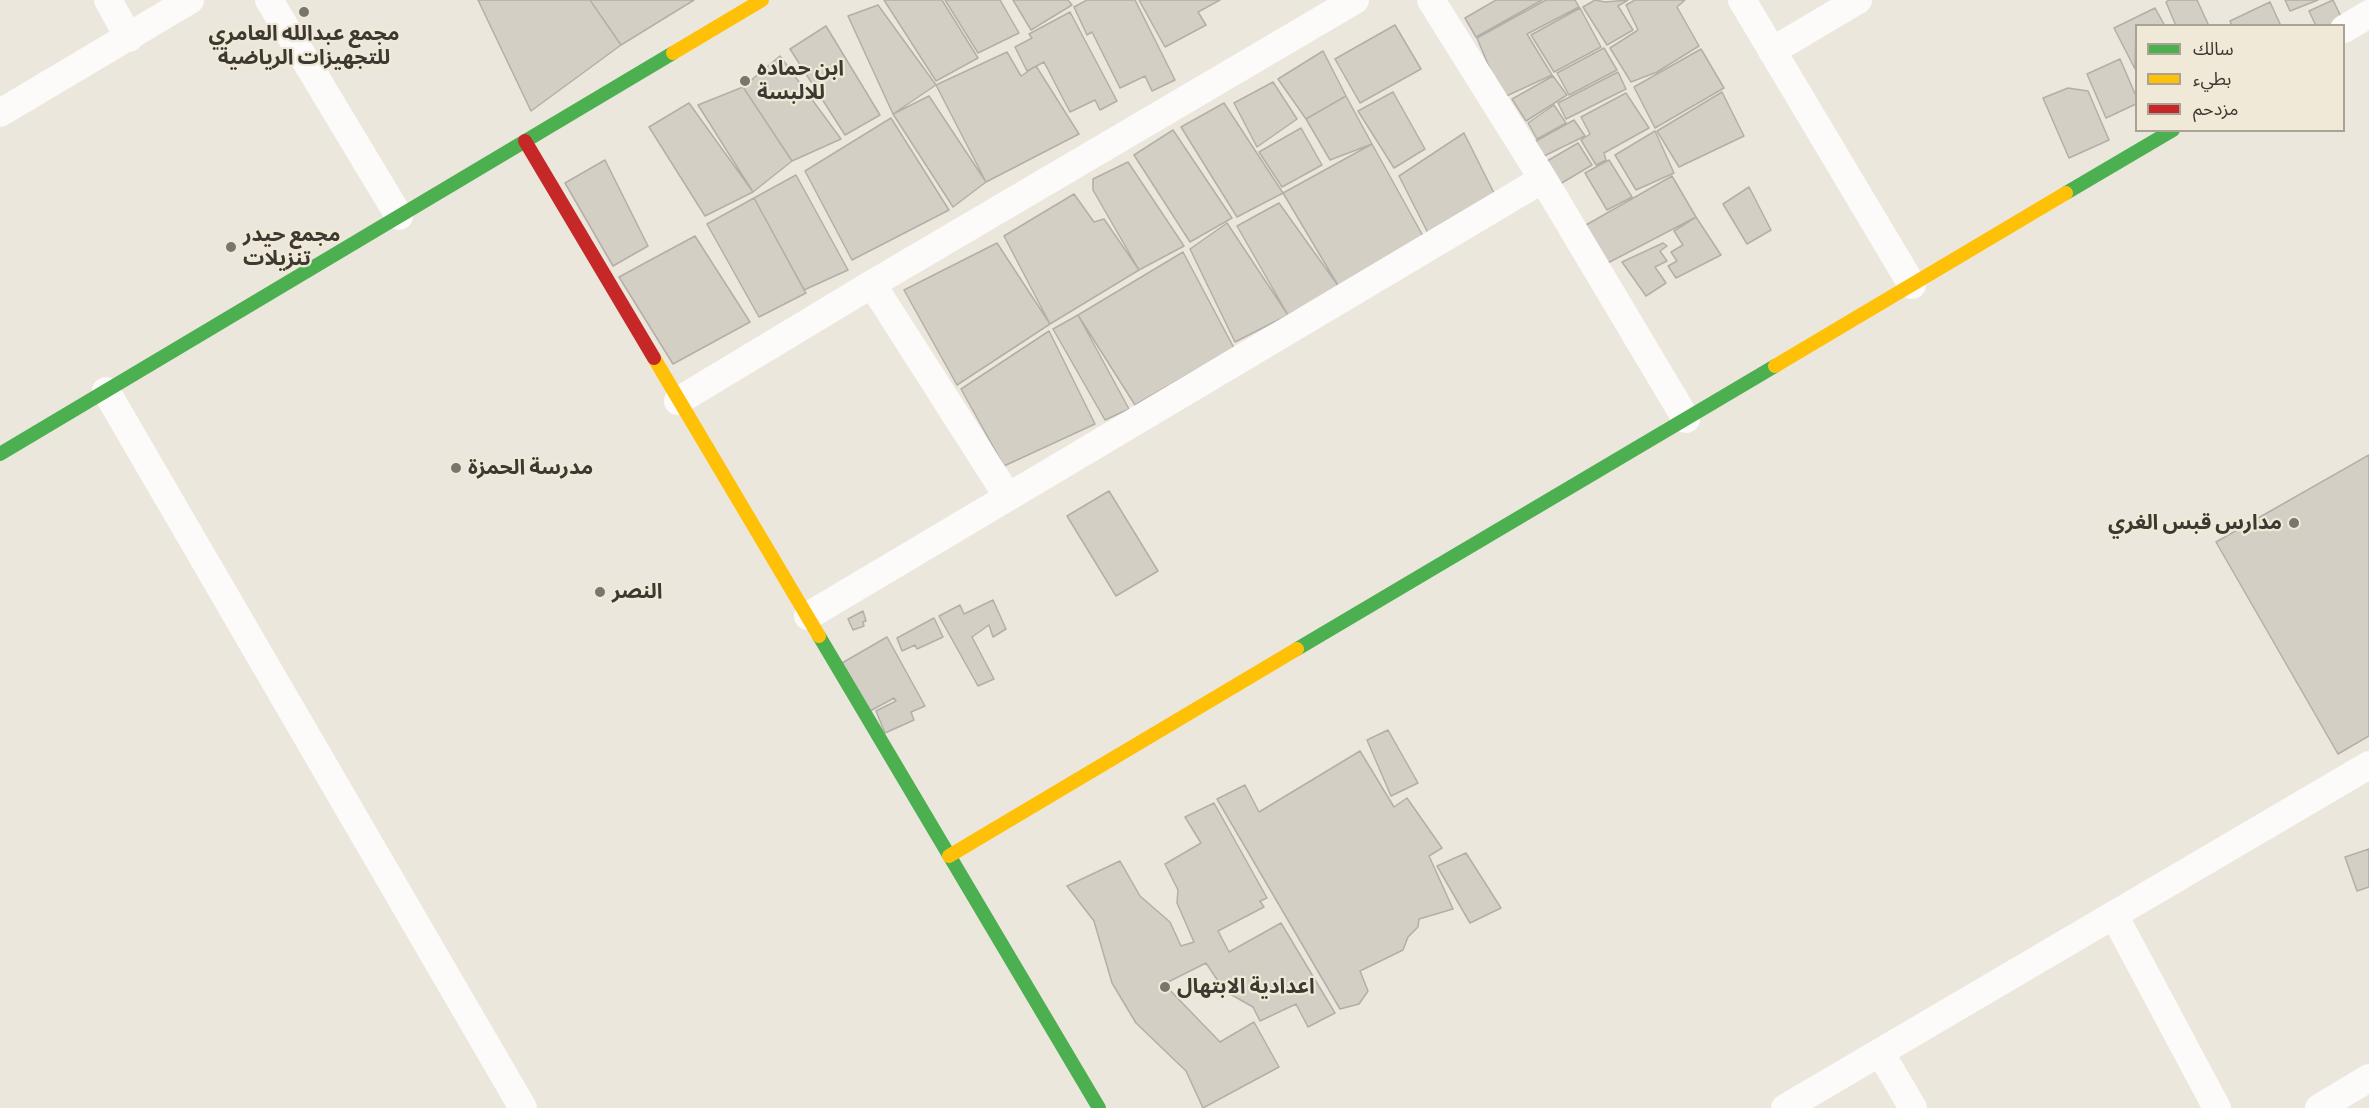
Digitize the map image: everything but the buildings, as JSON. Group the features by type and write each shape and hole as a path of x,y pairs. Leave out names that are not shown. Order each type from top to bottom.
{"street":[{"path":"108,0 129,38"},
{"path":"0,113 190,0"},
{"path":"269,0 399,216"},
{"path":"0,454 762,0"},
{"path":"678,401 1355,0"},
{"path":"1431,0 1543,179 1686,419"},
{"path":"1742,0 1912,285"},
{"path":"1773,51 1858,0"},
{"path":"2345,28 2369,14"},
{"path":"949,856 2170,132"},
{"path":"525,141 1099,1108"},
{"path":"808,616 1543,179"},
{"path":"872,284 1008,497"},
{"path":"106,391 523,1108"},
{"path":"1785,1108 2369,765"},
{"path":"2114,915 2217,1108"},
{"path":"1880,1052 1913,1108"},
{"path":"2319,1108 2369,1078"}],"traffic: fast":[{"path":"0,454 673,53"},
{"path":"2066,193 2170,132"},
{"path":"1297,649 1775,366"},
{"path":"819,636 1099,1108"}],"traffic: slow":[{"path":"673,53 762,0"},
{"path":"1775,366 2066,193"},
{"path":"654,358 819,636"},
{"path":"949,856 1297,649"}],"traffic: jam":[{"path":"525,141 654,358"}],"place":[{"name":"مجمع عبدالله العامري للتجهيزات الرياضية","path":"304,12"},
{"name":"ابن حماده للالبسة","path":"745,81"},
{"name":"مجمع حيدر تنزيلات","path":"231,247"},
{"name":"مدرسة الحمزة","path":"456,468"},
{"name":"مدارس قبس الغري","path":"2294,523"},
{"name":"النصر","path":"600,592"},
{"name":"اعدادية الابتهال","path":"1165,987"}]}
